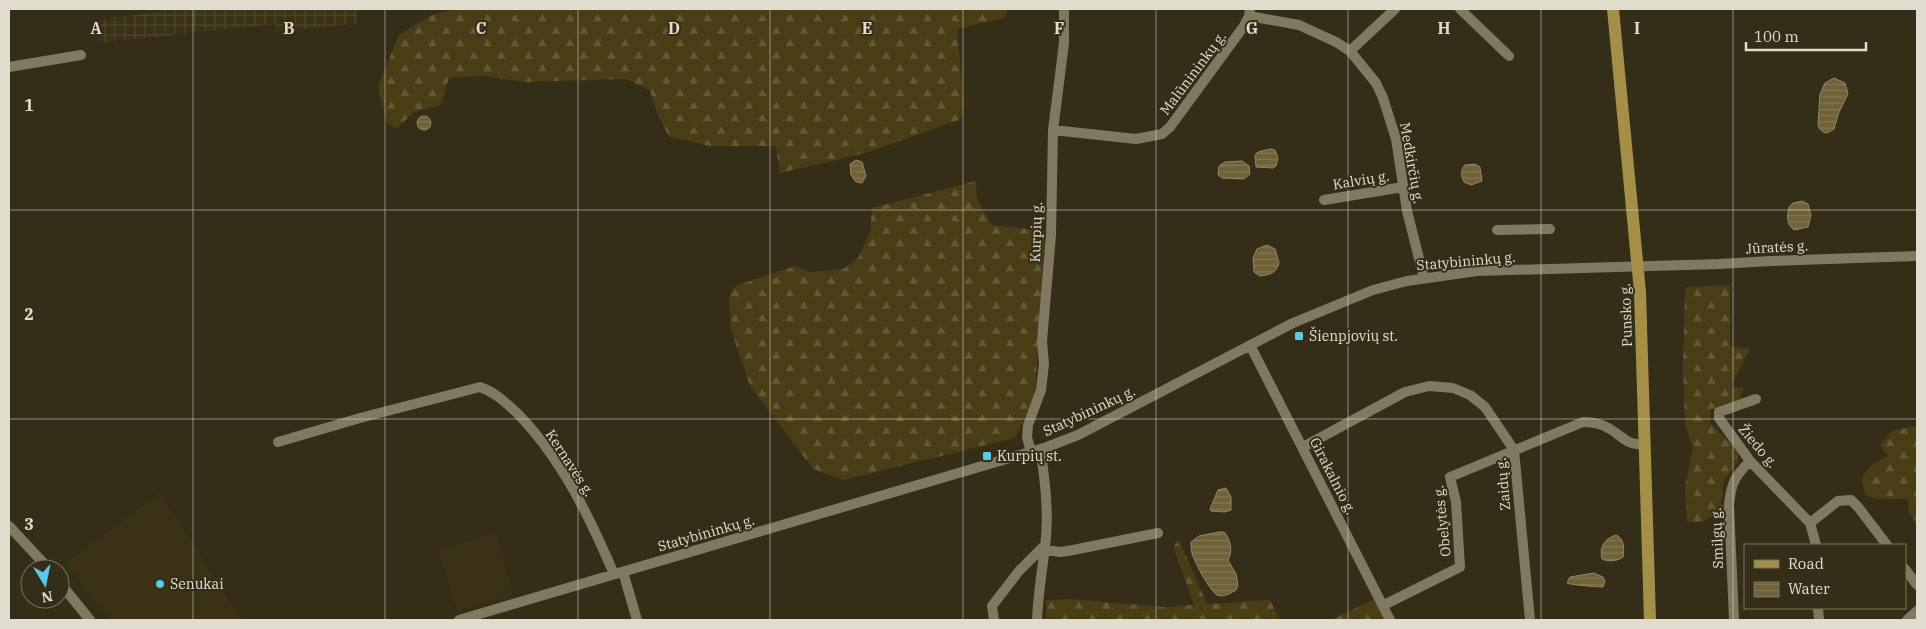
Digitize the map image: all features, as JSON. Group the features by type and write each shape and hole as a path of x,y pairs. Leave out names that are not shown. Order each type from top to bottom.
{"main road":[{"name":"Punsko g.","path":"1613,9 1638,267 1650,620"}],"street":[{"name":"Kurpių g.","path":"1037,620 1039,584 1045,547 1044,482 1036,451 1027,437 1028,425 1041,390 1044,364 1042,341 1051,243 1053,130 1064,43 1064,9"},
{"path":"1350,51 1395,9"},
{"path":"1460,9 1509,56"},
{"name":"Malūnininkų g.","path":"1053,130 1136,139 1162,134 1170,127 1201,87 1244,26 1250,12"},
{"name":"Medkirčių g.","path":"1250,12 1299,25 1336,42 1350,51 1376,83 1383,98 1396,139 1407,211 1424,278"},
{"path":"9,67 81,55"},
{"name":"Kalvių g.","path":"1324,200 1403,187"},
{"path":"1497,230 1550,229"},
{"name":"Jūratės g.","path":"1638,267 1917,256"},
{"name":"Statybininkų g.","path":"459,620 1036,451 1078,436 1292,323 1373,290 1424,278 1477,271 1638,267"},
{"name":"Girakalnio g.","path":"1250,345 1390,620"},
{"name":"Zaidų g.","path":"1302,447 1405,392 1429,386 1452,388 1470,395 1485,407 1514,450 1530,620"},
{"name":"Kernavės g.","path":"278,442 360,418 480,387 490,390 528,425 574,490 618,573 638,620"},
{"name":"Žiedo g.","path":"1756,399 1719,412 1718,418 1750,461 1810,523 1816,544"},
{"name":"Obelytės g.","path":"1384,605 1460,567 1456,502 1450,477 1583,422 1596,423 1609,428 1632,444 1645,445"},
{"name":"Smilgų g.","path":"1734,620 1729,505 1731,488 1736,474 1750,461"},
{"path":"1810,523 1838,501 1850,500 1858,507 1886,544"},
{"path":"9,526 40,559"},
{"path":"994,620 992,606 1019,571 1045,547 1067,551 1158,533"},
{"path":"1906,570 1917,585"},
{"path":"70,595 90,620"},
{"path":"1907,620 1917,611"}],"shaded area":[{"path":"179,9 357,9 358,23 276,33 275,24 97,43 95,20"},
{"path":"160,493 242,620 110,620 70,569 70,559"},
{"path":"496,532 513,595 457,611 438,550"}],"green space":[{"path":"456,9 1007,9 1005,18 957,29 964,105 959,120 866,153 780,173 776,146 710,146 669,137 657,113 650,91 626,79 524,82 486,76 449,78 441,105 414,112 397,128 387,124 378,86 399,35 431,15"},
{"path":"976,181 977,199 992,225 1045,231 1035,395 1015,438 844,480 813,469 750,386 731,330 729,297 735,286 795,266 812,272 843,269 858,258 870,232 872,208"},
{"path":"1730,285 1730,346 1750,349 1731,386 1744,388 1739,399 1711,410 1710,423 1737,449 1738,463 1724,480 1721,504 1726,505 1723,513 1703,521 1687,521 1685,487 1693,447 1685,425 1683,365 1685,287"},
{"path":"1916,426 1917,524 1909,513 1908,499 1877,499 1866,496 1861,480 1870,466 1888,456 1880,445 1892,431"},
{"path":"1179,540 1207,604 1270,600 1280,620 1046,620 1046,600 1072,599 1162,607 1194,605 1174,549 1175,544"},
{"path":"1374,599 1384,620 1331,620"}],"water":[{"path":"1834,78 1845,83 1848,94 1839,112 1834,129 1827,133 1821,130 1818,124 1820,94 1825,83"},
{"path":"421,116 427,116 431,123 427,130 421,130 417,126 417,120"},
{"path":"1270,149 1275,150 1278,158 1276,166 1273,168 1256,167 1255,155 1258,152"},
{"path":"856,160 862,162 866,176 862,183 856,182 851,175 850,164"},
{"path":"1242,161 1249,166 1250,174 1244,179 1222,178 1218,175 1219,166 1225,162"},
{"path":"1475,164 1480,167 1482,181 1471,185 1464,182 1462,171 1465,165"},
{"path":"1802,201 1808,204 1811,215 1808,227 1794,230 1788,220 1789,207 1793,203"},
{"path":"1267,245 1275,249 1279,263 1272,273 1260,276 1254,272 1253,258 1257,249"},
{"path":"1226,488 1231,497 1231,510 1225,512 1211,511 1210,509 1218,490"},
{"path":"1224,532 1230,542 1231,549 1228,560 1236,574 1238,585 1236,590 1222,596 1214,593 1204,578 1193,556 1191,546 1191,542 1199,536"},
{"path":"1616,535 1621,539 1624,548 1623,557 1613,561 1602,559 1601,551 1603,544"},
{"path":"1594,573 1603,577 1605,581 1603,587 1567,583 1570,577"}],"place":[{"name":"Šienpjovių st.","path":"1299,336"},
{"name":"Kurpių st.","path":"987,456"},
{"name":"Senukai","path":"160,584"}]}
